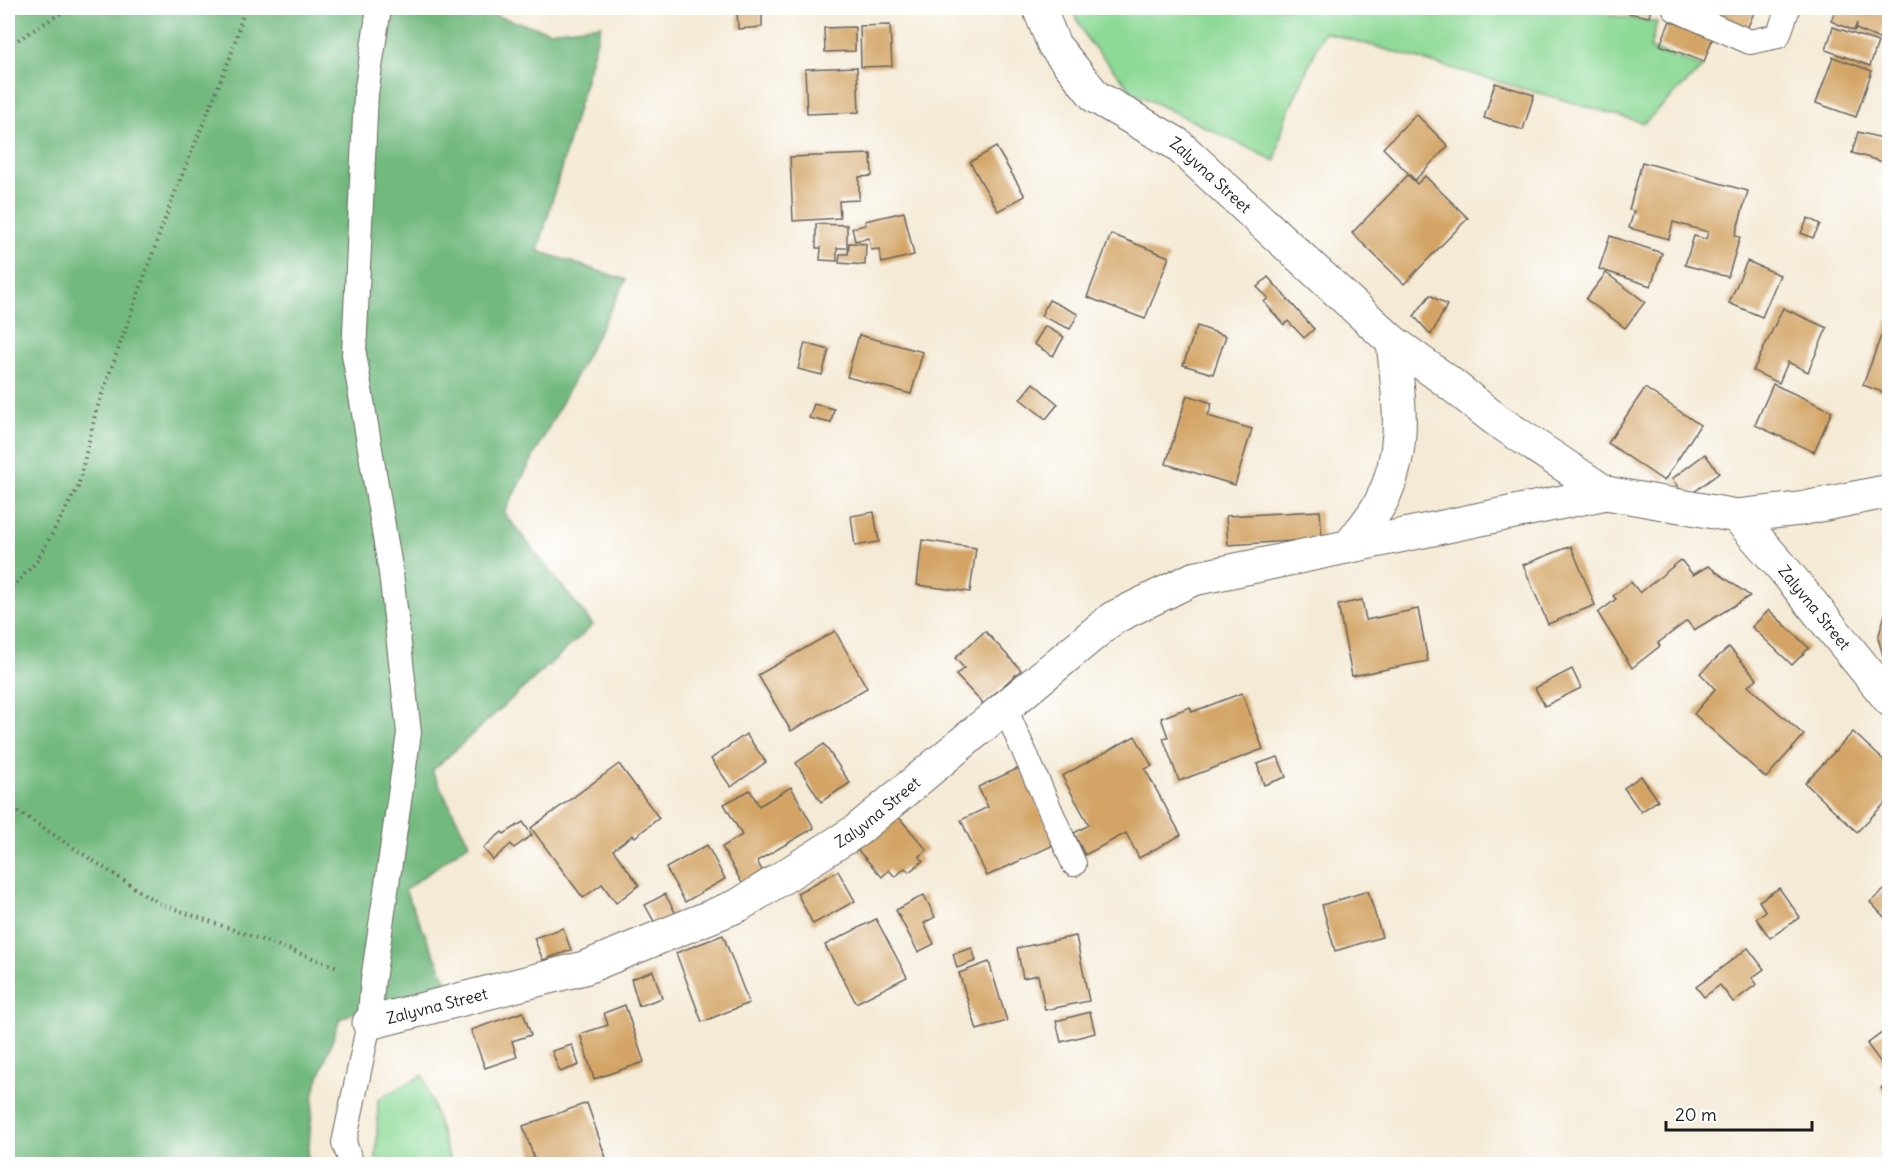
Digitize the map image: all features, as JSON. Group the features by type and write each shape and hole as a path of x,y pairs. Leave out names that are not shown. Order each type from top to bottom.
{"street":[{"name":"Zalyvna Street","path":"1039,8 1054,45 1096,96 1177,144 1393,342 1495,419 1606,493"},
{"path":"1352,544 1380,504 1393,473 1400,443 1401,413 1393,342"},
{"name":"Zalyvna Street","path":"369,1023 584,968 739,905 856,831 1004,706 1113,618 1193,579 1352,544 1606,493 1737,516 1800,509 1890,491"},
{"name":"Zalyvna Street","path":"1737,516 1781,566 1890,700"}],"lane":[{"path":"352,1164 344,1143 369,1023 373,980 409,733 391,573 354,354 366,94 379,8"},
{"path":"1675,9 1750,42 1778,36 1788,8"},
{"path":"1004,706 1074,864"}],"path":[{"path":"8,46 69,8"},
{"path":"8,592 36,561 78,486 96,411 170,205 231,55 245,8"},
{"path":"8,805 158,903 373,980"}],"green space":[{"path":"8,8 468,8 549,31 601,25 538,251 626,280 504,513 593,625 432,771 469,843 405,890 450,989 373,1004 340,1019 314,1091 307,1164 16,1164 8,1156"},
{"path":"1071,8 1601,8 1601,14 1657,22 1650,48 1703,67 1644,123 1324,32 1285,119 1275,161 1134,93 1087,39"},
{"path":"423,1075 451,1164 376,1164 378,1099"}],"building":[{"path":"801,8 878,8 878,9 801,12"},
{"path":"1601,8 1651,8 1649,17"},
{"path":"1703,8 1756,8 1747,29 1702,11"},
{"path":"1836,8 1890,8 1890,13 1879,39 1856,29 1857,23 1854,31 1831,21"},
{"path":"762,10 762,27 738,29 737,11"},
{"path":"1670,21 1713,37 1704,62 1660,45"},
{"path":"1890,21 1890,41 1882,38"},
{"path":"890,25 892,66 861,67 860,26"},
{"path":"855,27 855,51 825,52 824,28"},
{"path":"1833,27 1878,42 1870,66 1826,50"},
{"path":"1833,57 1872,71 1856,117 1816,103"},
{"path":"857,67 859,112 807,114 805,69"},
{"path":"1495,83 1534,95 1523,130 1484,118"},
{"path":"1416,114 1448,146 1415,180 1383,148"},
{"path":"1858,132 1890,140 1890,164 1852,153"},
{"path":"996,147 1025,196 998,211 970,162"},
{"path":"871,154 872,176 859,177 859,200 839,201 840,218 793,221 790,157"},
{"path":"1642,162 1748,191 1735,236 1740,237 1728,277 1685,265 1694,236 1706,239 1708,232 1673,222 1669,239 1629,228 1634,211 1629,210"},
{"path":"1408,175 1417,184 1425,176 1468,218 1404,284 1352,233"},
{"path":"904,212 914,255 882,263 879,249 871,250 869,238 855,241 852,228 866,225 865,221"},
{"path":"1808,218 1820,224 1813,238 1801,233"},
{"path":"816,224 847,225 847,248 837,248 837,261 820,260 821,248 816,248"},
{"path":"1111,234 1169,257 1145,319 1087,297"},
{"path":"1610,236 1662,253 1651,286 1599,269"},
{"path":"849,243 866,244 865,265 839,263 840,254 848,254"},
{"path":"1747,261 1780,275 1762,317 1729,303"},
{"path":"1606,273 1645,302 1625,328 1586,299"},
{"path":"1268,277 1314,329 1304,338 1288,321 1284,325 1264,302 1268,298 1257,287"},
{"path":"1430,295 1447,305 1431,335 1414,316"},
{"path":"1049,300 1078,314 1070,329 1041,316"},
{"path":"1783,308 1827,328 1808,372 1788,362 1779,383 1753,371"},
{"path":"1887,320 1890,321 1890,395 1863,385"},
{"path":"1045,326 1064,337 1053,356 1034,344"},
{"path":"1197,326 1226,336 1213,374 1183,365"},
{"path":"859,335 923,352 911,394 847,377"},
{"path":"805,343 829,350 822,375 798,369"},
{"path":"1033,383 1058,404 1046,419 1020,399"},
{"path":"1773,384 1832,411 1814,452 1755,425"},
{"path":"1645,388 1700,425 1664,481 1608,443"},
{"path":"1187,395 1212,403 1208,416 1252,429 1235,485 1166,464"},
{"path":"814,404 834,409 831,423 809,418"},
{"path":"1705,454 1719,473 1686,498 1672,479"},
{"path":"1320,511 1322,539 1228,545 1226,516"},
{"path":"874,512 879,542 855,546 851,516"},
{"path":"922,540 976,548 970,592 917,585"},
{"path":"1571,546 1595,605 1548,624 1523,565"},
{"path":"1681,560 1693,575 1708,566 1750,596 1694,630 1687,621 1658,643 1660,646 1632,668 1598,613 1616,599 1613,596 1631,582 1640,593"},
{"path":"1362,600 1366,620 1418,609 1428,661 1352,676 1338,605"},
{"path":"1889,601 1890,672 1887,669 1878,638"},
{"path":"1769,610 1809,648 1792,665 1752,627"},
{"path":"835,631 867,688 791,731 758,675"},
{"path":"985,631 1021,670 983,704 956,675 964,668 955,658"},
{"path":"1729,647 1757,679 1748,686 1804,735 1766,778 1694,714 1715,689 1700,673"},
{"path":"1572,669 1581,688 1545,706 1535,688"},
{"path":"1242,693 1263,749 1179,781 1163,738 1168,737 1161,718 1190,707 1192,712"},
{"path":"1853,732 1890,766 1890,798 1857,832 1805,783"},
{"path":"746,734 766,762 731,787 711,759"},
{"path":"1135,736 1152,766 1145,769 1181,835 1139,858 1126,833 1085,855 1074,833 1089,825 1062,776"},
{"path":"824,744 850,783 821,802 796,763"},
{"path":"1278,757 1286,777 1264,785 1257,764"},
{"path":"619,764 659,818 635,837 633,835 613,850 639,885 616,903 602,884 583,898 531,828"},
{"path":"1021,767 1056,844 987,876 961,820 988,807 978,787"},
{"path":"1641,776 1658,800 1641,812 1624,788"},
{"path":"791,787 814,828 757,861 764,874 743,885 722,847 742,835 724,804 750,790 759,806"},
{"path":"896,814 927,850 919,856 923,861 909,872 905,868 895,877 889,870 882,877 856,848"},
{"path":"523,822 532,835 514,848 511,844 493,860 483,848 502,832 504,834"},
{"path":"707,845 725,879 685,902 666,868"},
{"path":"838,871 855,901 813,924 797,893"},
{"path":"1890,885 1890,923 1870,902"},
{"path":"1779,888 1800,917 1770,938 1756,918 1766,912 1759,901"},
{"path":"1368,891 1382,937 1335,951 1322,905"},
{"path":"665,894 676,914 656,925 645,905"},
{"path":"924,895 935,917 924,923 934,944 918,952 896,910"},
{"path":"876,919 907,977 856,1003 825,945"},
{"path":"563,928 571,950 543,960 534,938"},
{"path":"723,935 749,1003 702,1022 676,953"},
{"path":"1076,936 1089,1001 1045,1010 1038,975 1023,978 1017,948"},
{"path":"972,948 976,961 957,968 953,954"},
{"path":"1748,948 1764,969 1752,978 1757,984 1733,1002 1720,985 1704,997 1696,987"},
{"path":"989,962 1007,1021 977,1030 959,973"},
{"path":"653,971 662,998 639,1006 631,979"},
{"path":"625,1005 644,1062 594,1079 580,1034 608,1025 604,1013"},
{"path":"523,1012 531,1035 512,1041 517,1057 485,1068 471,1030"},
{"path":"1090,1012 1095,1033 1061,1042 1056,1021"},
{"path":"1890,1027 1890,1075 1867,1044"},
{"path":"572,1045 579,1065 560,1072 552,1051"},
{"path":"1890,1081 1890,1100 1881,1088"},
{"path":"587,1103 608,1164 536,1164 523,1126"}]}
